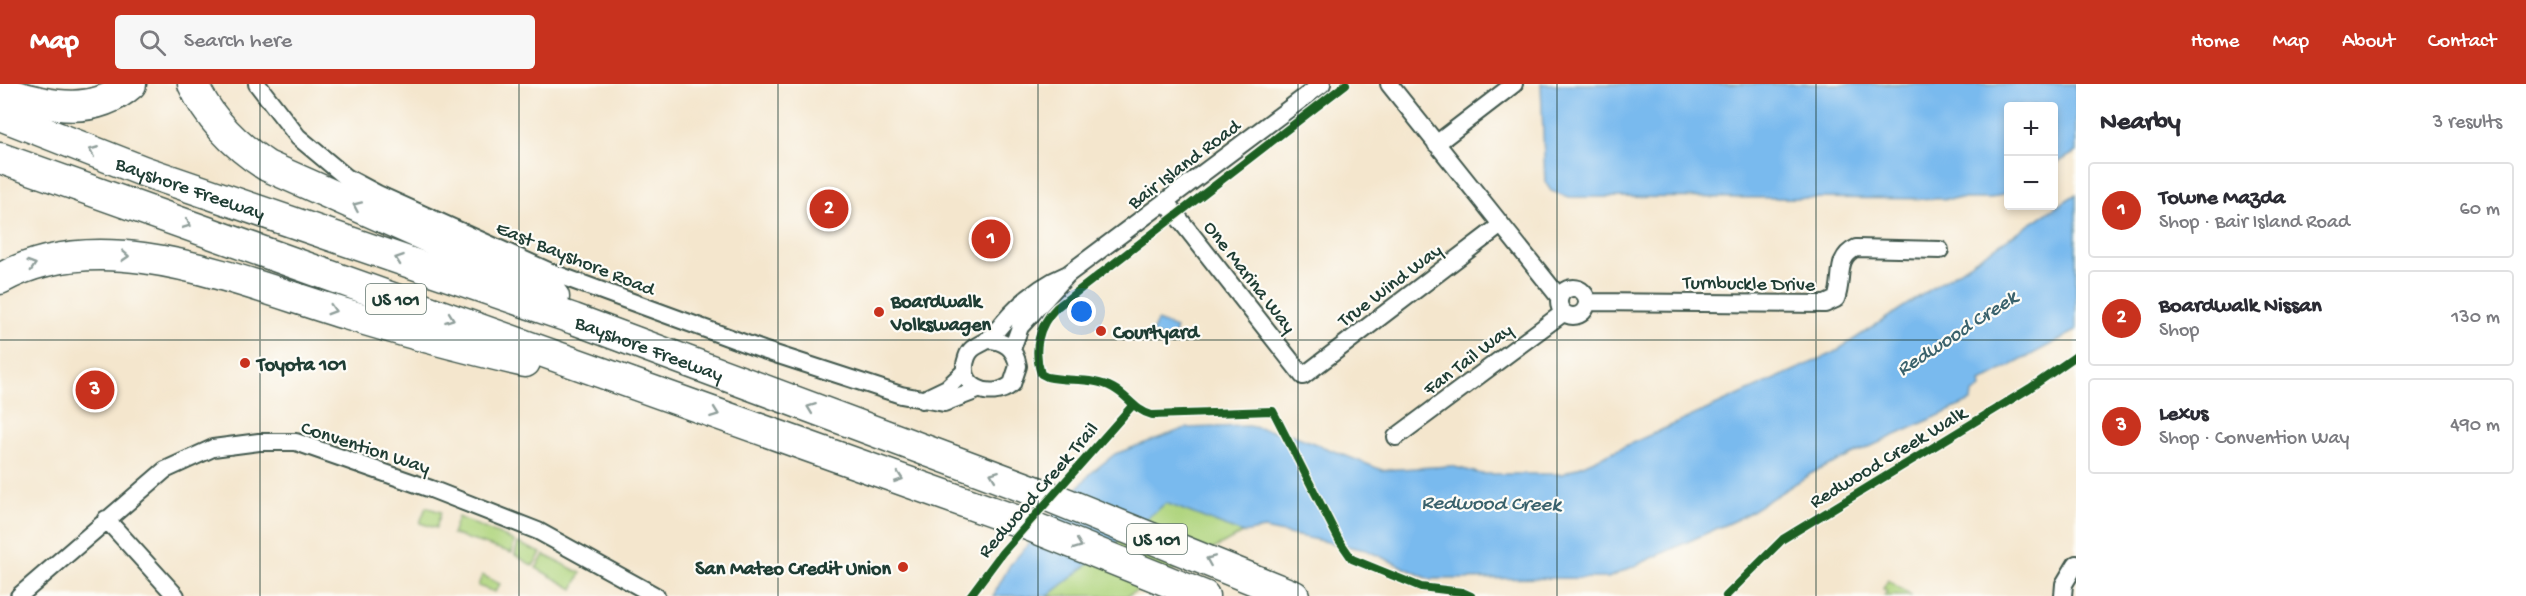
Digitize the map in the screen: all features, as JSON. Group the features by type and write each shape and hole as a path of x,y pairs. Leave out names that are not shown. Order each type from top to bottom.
{"highway":[{"path":"0,92 51,105 82,106 110,99 131,84"},
{"path":"193,84 203,103 225,131 259,160 284,174 549,291 574,319"},
{"name":"Bayshore Freeway","path":"0,115 154,175 574,319 1048,496 1294,596"},
{"name":"Bayshore Freeway","path":"0,158 1023,523 1204,596"},
{"path":"0,173 132,204"},
{"path":"0,279 32,264 67,257 104,255 160,260 442,343 660,393"}],"street":[{"name":"East Bayshore Road","path":"257,84 284,121 313,151 346,177 378,194 577,283 763,350 921,400 944,403 978,390"},
{"name":"Bair Island Road","path":"987,340 1014,311 1046,283 1068,273 1322,84"},
{"path":"1389,84 1561,305 1573,317 1583,312 1587,302 1583,292 1578,289 1567,289 1561,305"},
{"path":"1436,144 1514,84"},
{"name":"One Marina Way","path":"1166,202 1303,376"},
{"name":"True Wind Way","path":"1303,376 1501,225"},
{"name":"Turnbuckle Drive","path":"1587,302 1825,304 1836,299 1841,288 1841,263 1846,252 1856,248 1940,250"},
{"name":"Bair Island Road","path":"1012,349 1020,327 1068,273"},
{"name":"Fan Tail Way","path":"1396,437 1561,305"},
{"path":"987,340 996,340 1012,349 1018,366 1012,384 996,393 978,390 970,382 965,371 965,363 972,349 987,340"},
{"path":"921,400 947,388 965,371"},
{"name":"Convention Way","path":"19,596 165,470 213,448 252,442 296,442 400,477 538,531 656,596"},
{"path":"106,519 176,596"},
{"path":"2063,596 2064,584 2076,564"}],"green space":[{"path":"1166,503 1243,533 1127,596 1048,596"},
{"path":"426,507 441,512 436,528 420,523"},
{"path":"458,517 514,541 512,553 452,534"},
{"path":"518,543 541,553 533,566 515,555"},
{"path":"544,555 581,573 573,589 536,568"},
{"path":"482,575 500,584 495,592 478,586"},
{"path":"1888,580 1911,596 1884,596 1887,591 1883,589"}],"water":[{"path":"1541,84 2076,84 2076,152 2058,163 2058,102 2004,102 2004,194 1990,199 1568,197 1551,191 1545,182"},
{"name":"Redwood Creek","path":"2076,194 2076,331 1980,382 1981,388 1972,394 1971,401 1812,473 1742,517 1608,578 1429,579 1366,550 1264,529 1243,533 1166,503 1048,596 993,596 1010,565 1091,473 1115,454 1186,428 1248,426 1293,435 1382,470 1451,466 1482,474 1563,474 1833,353 2052,210 2058,210 2058,206"},
{"path":"1157,321 1176,328 1172,341 1152,334"}],"cycle path":[{"path":"1346,84 1056,308 1041,330 1037,347 1041,374 1047,377 1097,382 1113,388 1140,410 1152,415 1273,411 1339,540 1352,559 1421,587 1462,592 1471,596"},
{"name":"Redwood Creek Walk","path":"1726,596 1783,539 2030,388 2076,356"},
{"name":"Redwood Creek Trail","path":"970,596 1002,553 1132,406"}],"place":[{"name":"Boardwalk Nissan","path":"829,209"},
{"name":"Towne Mazda","path":"991,239"},
{"name":"Boardwalk Volkswagen","path":"879,312"},
{"name":"Courtyard","path":"1101,331"},
{"name":"Toyota 101","path":"245,363"},
{"name":"Lexus","path":"95,390"},
{"name":"San Mateo Credit Union","path":"903,567"}]}
